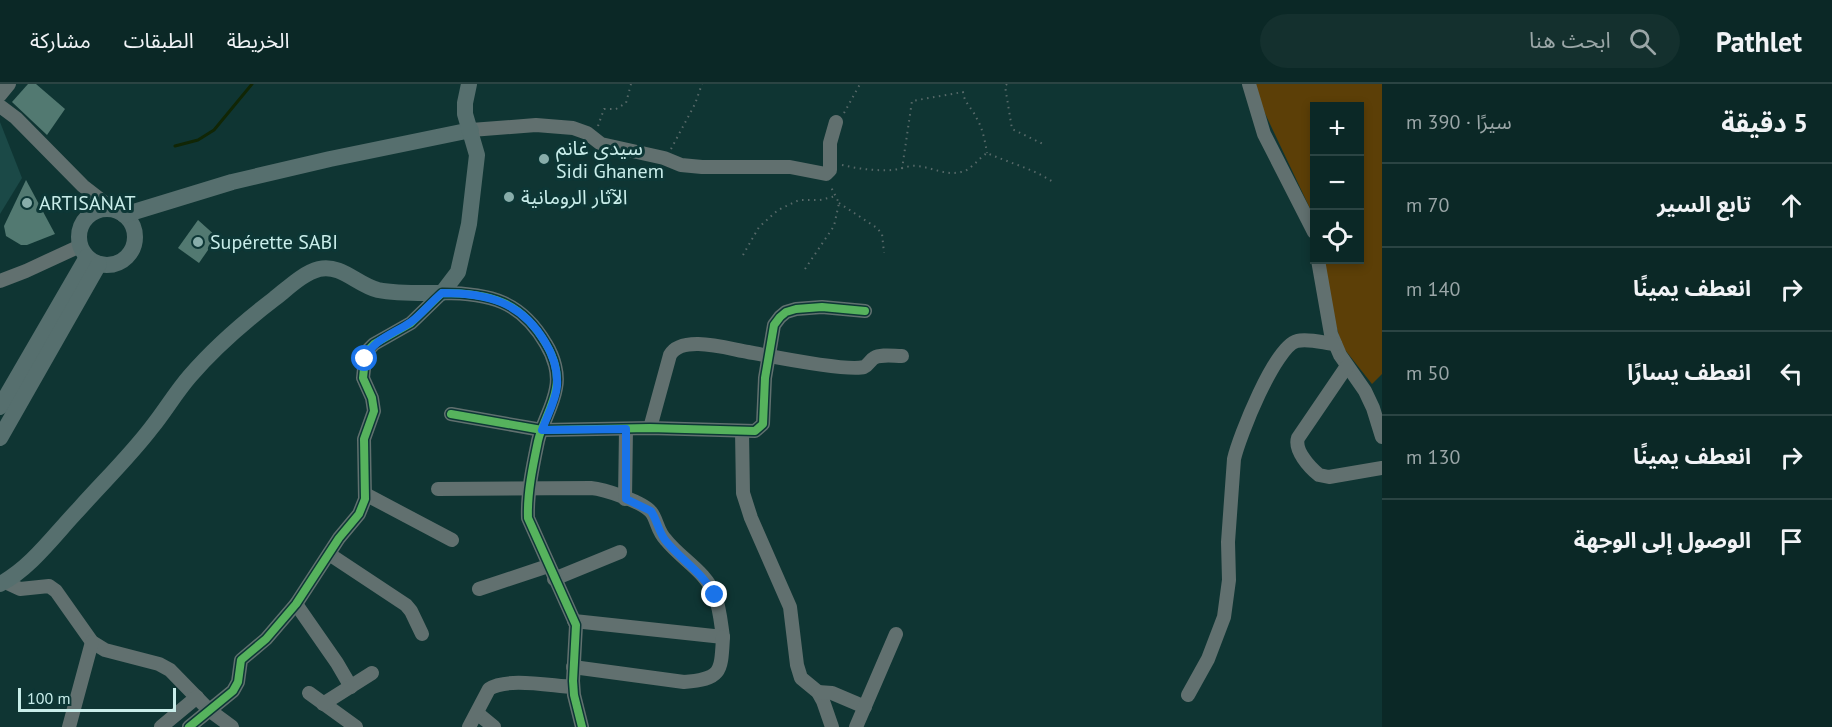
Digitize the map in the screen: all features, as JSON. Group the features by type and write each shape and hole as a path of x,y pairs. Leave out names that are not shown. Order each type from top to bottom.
{"main road":[{"path":"2,583 23,568 90,496 152,427 184,383 235,329 305,276 321,268 331,268 340,270 366,286 379,290 398,293 442,293 458,272 469,224 477,155 465,114 469,84"},
{"path":"119,213 232,182 471,130"},
{"path":"102,209 119,213 132,224 135,235 134,246 129,255 120,262 110,265 88,256 79,234 82,223 91,214 102,209"},
{"path":"0,407 88,256"},
{"path":"0,438 88,256"}],"street":[{"path":"0,95 9,84"},
{"path":"1249,84 1264,134 1310,224"},
{"path":"0,106 16,118 83,186 119,213"},
{"path":"471,130 536,125 555,126 573,128 613,148 666,158 681,165 827,168 830,143 836,122"},
{"path":"0,281 88,256"},
{"path":"1319,264 1335,344 1369,399 1382,437"},
{"path":"189,727 233,691 238,682 242,660 266,639 296,604 339,538 359,514 364,505 365,494 364,439 374,405 363,378 365,359 374,344 411,322 442,293 463,293 506,303 519,311 540,334 550,350 557,388 538,439 527,506 528,518 574,621 573,687 582,727"},
{"path":"451,414 542,430 650,428 755,431 764,424 765,378 774,325 786,312 822,307 865,311"},
{"path":"1188,695 1208,659 1224,617 1229,580 1228,542 1234,459 1262,387 1283,352 1293,343 1302,340 1335,344"},
{"path":"650,428 670,355 677,346 705,344 770,357 856,367 864,367 877,356 902,356"},
{"path":"1347,366 1296,444 1319,475 1329,477 1382,468"},
{"path":"626,429 626,499"},
{"path":"742,431 743,493 751,518 790,607 797,666 801,678 818,692 832,727"},
{"path":"438,489 599,488 651,511 658,530 667,542 708,583 715,595 723,637 722,664 718,672 701,681 684,682 573,667"},
{"path":"365,494 452,540"},
{"path":"479,589 551,573 620,552"},
{"path":"329,554 406,605 422,634"},
{"path":"2,583 20,589 49,586 56,591 92,642 105,650 159,664 170,670 209,710 232,727"},
{"path":"296,604 351,687"},
{"path":"574,621 723,637"},
{"path":"856,727 896,634"},
{"path":"69,727 92,642"},
{"path":"323,704 372,673"},
{"path":"469,727 489,689 501,684 573,687"},
{"path":"818,692 832,693 865,707"},
{"path":"309,693 356,727"},
{"path":"161,727 197,697"},
{"path":"477,713 494,727"}],"path":[{"path":"594,140 604,109 616,109 626,103 631,84"},
{"path":"666,158 695,104 702,84"},
{"path":"836,122 845,112 860,84"},
{"path":"1007,84 1005,86 1012,129 1043,144"},
{"path":"902,169 912,101 963,92 964,99 977,117 982,129 987,153"},
{"path":"884,254 882,234 877,228 839,203 827,168 902,169 912,165 931,168 946,174 965,172 987,153"},
{"path":"987,153 1037,172 1053,182"},
{"path":"743,255 759,228 778,210 799,200 820,200 836,196"},
{"path":"805,269 834,226 839,203"}],"shaded area":[{"path":"1256,84 1382,84 1382,374 1372,384 1342,346 1335,322 1325,264 1364,264 1364,102 1310,102 1310,209 1262,107"},
{"path":"0,122 22,178 0,214"}],"building":[{"path":"28,84 36,84 65,109 47,135 12,102"},
{"name":"ARTISANAT","path":"26,180 55,234 27,245 21,245 6,236 4,226"},
{"name":"Supérette SABI","path":"198,220 217,237 199,263 178,248"}],"waterway":[{"path":"175,146 198,140 214,130 252,84"}],"cycle path":[{"path":"189,727 233,691 238,682 241,660 266,639 296,604 339,538 359,514 365,499 364,439 374,411 372,398 363,378 368,350 374,344 411,323 442,293 489,298 515,309 536,329 553,360 557,377 556,388 538,441 529,489 528,518 576,625 573,681 582,727"},
{"path":"451,414 542,430 650,428 755,431 763,424 765,378 774,325 780,317 796,309 822,307 865,311"}],"place":[{"name":"سيدي غانم Sidi Ghanem","path":"544,159"},
{"name":"الآثار الرومانية","path":"509,197"},
{"name":"ARTISANAT","path":"27,203"},
{"name":"Supérette SABI","path":"198,242"}],"route":[{"path":"365,359 374,344 411,322 442,293 463,293 489,298 506,303 519,311 540,334 550,350 554,363 557,388 542,430 626,429 626,499 645,506 651,511 658,530 667,542 696,568 715,595"}]}
